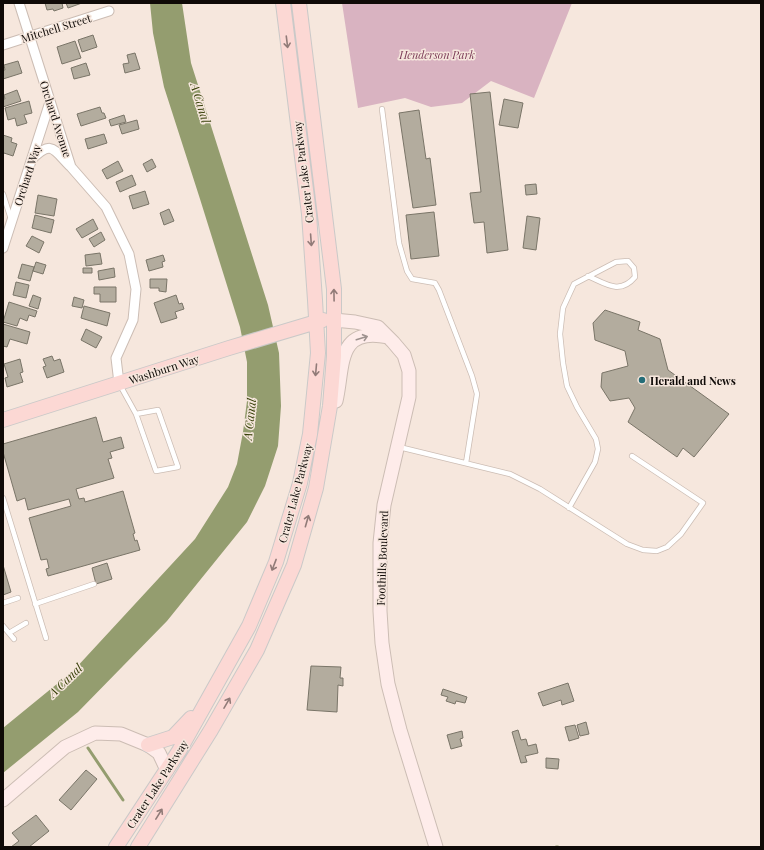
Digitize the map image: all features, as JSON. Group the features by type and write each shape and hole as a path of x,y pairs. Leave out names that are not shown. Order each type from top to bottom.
{"main road":[{"name":"Crater Lake Parkway","path":"138,847 211,730 257,650 294,565 316,488 328,421 334,356 325,320 309,214 283,3"},
{"name":"Crater Lake Parkway","path":"116,847 179,751 249,626 276,562 300,483 310,434 318,353 325,320 334,289 299,3"},
{"name":"Washburn Way","path":"3,420 325,320"},
{"name":"Foothills Boulevard","path":"325,320 355,322 378,327 404,355 409,371 409,397 384,505 380,543 380,611 382,643 388,684 400,730 436,847"},
{"path":"328,421 336,400 341,362 344,353 353,341 361,337 380,335 388,337"},
{"path":"148,745 173,737 210,696"},
{"path":"3,800 65,747 95,733 121,734 148,745 159,753 166,770"}],"street":[{"name":"Orchard Avenue","path":"19,3 71,167 106,207 128,254 136,289 133,320 116,358 119,383"},
{"name":"Mitchell Street","path":"3,45 109,11"},
{"name":"Orchard Way","path":"3,248 50,102"},
{"path":"31,160 43,149 48,147 53,148 71,167"}],"lane":[{"path":"382,109 399,243 407,271 412,279 435,283 439,290 472,376 477,394 466,463"},
{"path":"3,194 12,221"},
{"path":"569,508 594,462 598,449 596,439 577,407 567,386 560,334 563,308 574,284 588,276 616,262 628,261 634,268 635,277 629,284 621,287 607,285 588,276"},
{"path":"119,383 136,414 156,471 178,467 158,410 136,414"},
{"path":"398,447 510,474 540,489 627,544 643,550 657,551 667,548 681,534 702,503 632,456"},
{"path":"3,498 46,638"},
{"path":"35,604 94,584"},
{"path":"3,603 18,598"},
{"path":"9,633 26,623"},
{"path":"3,626 14,639"}],"green space":[{"name":"Henderson Park","path":"342,3 572,3 534,98 491,81 462,103 431,107 405,98 358,108"}],"water":[{"name":"A Canal","path":"150,3 182,3 191,63 268,305 279,353 281,406 278,446 265,486 247,522 167,621 78,712 3,773 3,728 74,670 195,539 228,487 237,464 247,401 247,362 240,327 164,87 153,33"}],"building":[{"path":"45,3 62,3 63,8 54,11 53,9 47,10"},
{"path":"66,3 82,3 68,8"},
{"path":"93,35 97,47 82,52 78,40"},
{"path":"75,41 81,58 62,64 57,47"},
{"path":"135,53 140,69 125,73 123,64 129,63 127,55"},
{"path":"18,61 22,73 3,79 3,70 5,70 4,65"},
{"path":"86,63 90,75 74,79 71,68"},
{"path":"17,90 21,101 3,107 3,99 5,99 4,95"},
{"path":"490,92 508,250 487,253 484,222 474,223 470,193 481,192 470,94"},
{"path":"504,99 523,103 518,128 499,125"},
{"path":"29,101 32,113 24,115 27,123 17,126 15,118 8,120 5,108"},
{"path":"100,107 106,118 81,126 77,114"},
{"path":"419,110 426,159 430,158 436,205 413,208 399,113"},
{"path":"124,115 126,122 111,126 109,120"},
{"path":"137,120 139,129 122,134 119,125"},
{"path":"104,134 107,143 88,149 85,139"},
{"path":"3,135 12,138 11,142 17,144 13,156 4,153 3,156"},
{"path":"152,159 156,167 147,172 143,164"},
{"path":"118,161 123,171 107,179 102,170"},
{"path":"132,175 136,185 120,192 116,182"},
{"path":"536,184 537,194 526,195 525,185"},
{"path":"145,191 149,204 133,209 129,196"},
{"path":"38,195 57,199 54,216 35,213"},
{"path":"169,209 174,221 164,225 160,213"},
{"path":"434,212 439,256 411,259 406,215"},
{"path":"35,215 54,220 51,233 32,228"},
{"path":"527,216 540,218 536,250 523,248"},
{"path":"93,219 98,229 82,238 76,229"},
{"path":"101,232 105,240 94,247 89,239"},
{"path":"32,236 44,242 39,253 26,246"},
{"path":"100,253 102,264 86,266 85,255"},
{"path":"163,255 165,261 162,262 163,267 149,271 146,260"},
{"path":"36,262 46,265 43,274 33,271"},
{"path":"22,264 34,267 30,281 18,278"},
{"path":"83,268 92,268 92,273 83,273"},
{"path":"114,268 115,277 99,280 98,271"},
{"path":"150,279 167,279 166,292 159,291 159,288 150,288"},
{"path":"16,282 29,285 26,298 13,295"},
{"path":"94,287 116,287 116,302 100,302 100,294 94,294"},
{"path":"33,295 41,298 38,309 29,306"},
{"path":"176,295 179,304 182,303 184,309 175,312 177,318 161,323 154,303"},
{"path":"74,297 84,300 82,308 72,306"},
{"path":"9,302 37,311 35,317 29,315 27,321 20,318 17,326 3,322"},
{"path":"84,306 110,313 107,326 81,318"},
{"name":"Herald and News","path":"605,310 640,322 638,330 660,339 668,370 729,414 694,457 683,448 677,457 628,422 635,408 629,398 610,401 601,387 602,373 628,366 625,351 595,340 593,323"},
{"path":"3,324 30,332 27,344 10,339 7,347 3,346"},
{"path":"86,329 102,337 96,348 81,340"},
{"path":"52,356 54,361 60,359 64,372 47,378 43,367 46,366 43,359"},
{"path":"20,359 23,372 20,373 23,382 7,387 5,378 8,377 4,364"},
{"path":"96,417 103,442 121,437 124,448 110,452 112,458 108,459 114,478 76,489 79,499 84,498 85,502 123,491 135,533 133,534 135,541 137,540 140,550 48,576 46,569 49,568 47,559 41,560 29,518 71,506 69,499 28,510 25,498 17,501 3,452 3,444"},
{"path":"107,563 112,579 96,584 92,568"},
{"path":"3,565 11,592 3,595"},
{"path":"311,666 341,667 340,678 343,678 343,686 338,685 337,712 307,710"},
{"path":"568,683 574,701 562,705 561,700 543,706 538,693"},
{"path":"443,689 467,697 465,703 456,701 455,704 446,701 448,697 441,695"},
{"path":"586,722 589,734 580,736 577,725"},
{"path":"575,725 579,738 569,741 565,727"},
{"path":"518,730 521,740 526,739 528,746 536,744 538,753 525,756 527,762 521,763 512,732"},
{"path":"462,731 463,738 460,739 462,746 451,749 447,735"},
{"path":"546,758 559,759 558,769 546,768"},
{"path":"86,770 97,779 71,810 59,800"},
{"path":"36,815 49,831 29,847 11,847 19,841 12,833"}],"waterway":[{"path":"88,748 123,800"}],"place":[{"name":"Herald and News","path":"642,380"}]}
